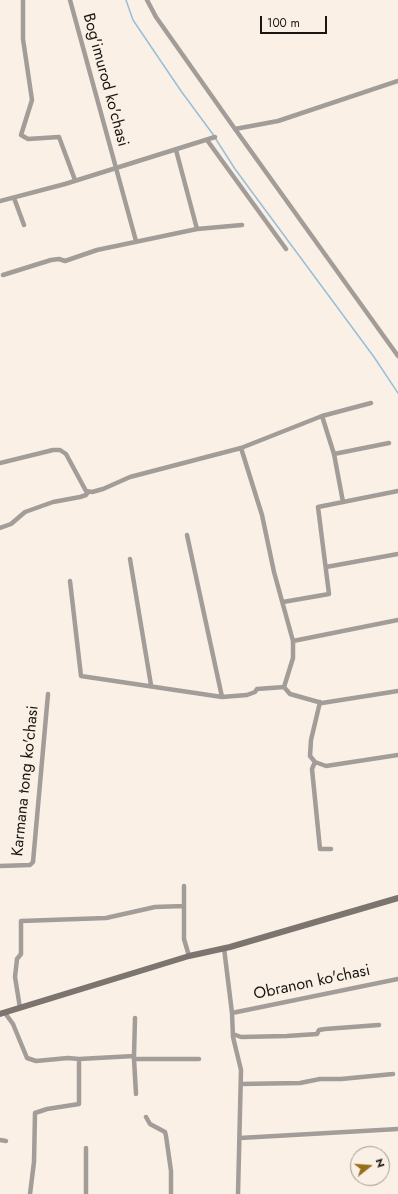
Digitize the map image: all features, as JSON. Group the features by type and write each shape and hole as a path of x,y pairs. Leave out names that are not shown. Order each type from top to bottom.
{"street":[{"path":"23,0 23,39 32,100 21,134 28,139 59,137 76,180"},
{"name":"Bog'imurod ko'chasi","path":"70,0 136,241"},
{"path":"147,0 156,17 398,356"},
{"path":"235,129 278,121 398,81"},
{"name":"Bog'imurod ko'chasi","path":"0,201 76,180 214,137"},
{"path":"207,140 286,249"},
{"path":"176,150 197,229"},
{"path":"14,198 24,225"},
{"path":"3,275 58,258 65,261 97,250 136,241 197,229 242,225"},
{"path":"0,528 11,524 26,512 53,502 80,497 86,495 88,492 104,489 130,477 242,448 322,416 371,403"},
{"path":"322,416 334,454 343,502"},
{"path":"334,454 389,443"},
{"path":"242,448 262,515 293,641 292,658 284,687"},
{"path":"0,463 53,450 60,450 66,454 86,491 88,492"},
{"path":"283,602 329,594 318,507 398,491"},
{"path":"186,535 222,697"},
{"path":"326,567 398,554"},
{"path":"130,559 151,685"},
{"path":"70,581 81,676 151,685 222,697 247,695 255,692 257,689 284,687"},
{"path":"293,641 398,620"},
{"path":"284,687 290,694 320,702 398,691"},
{"name":"Karmana tong ko'chasi","path":"0,866 30,865 33,862 48,694"},
{"path":"320,702 310,740 310,756 315,762 326,766 398,755"},
{"path":"315,762 312,769 320,849 331,849"},
{"path":"184,886 184,939 189,956"},
{"path":"199,1059 134,1058 79,1060 68,1058 36,1060 27,1058 13,1024 3,1013 189,956 224,948 398,898"},
{"path":"20,1008 16,977 17,959 21,954 21,921 106,918 155,907 184,906"},
{"name":"Obranon ko'chasi","path":"224,948 233,1034 241,1070 238,1194"},
{"name":"Obranon ko'chasi","path":"232,1013 398,979"},
{"path":"135,1018 134,1058 136,1094"},
{"path":"233,1034 241,1037 288,1036 317,1034 319,1030 324,1028 380,1025"},
{"path":"30,1194 34,1162 35,1113 47,1109 79,1104 79,1060"},
{"path":"241,1084 300,1083 320,1079 341,1079 393,1074"},
{"path":"146,1117 150,1124 165,1132 171,1171 171,1194"},
{"path":"240,1138 398,1129"},
{"path":"0,1140 6,1141"},
{"path":"86,1148 86,1194"}],"waterway":[{"path":"126,0 133,20 181,91 212,133 235,169 374,357 398,393"}]}
